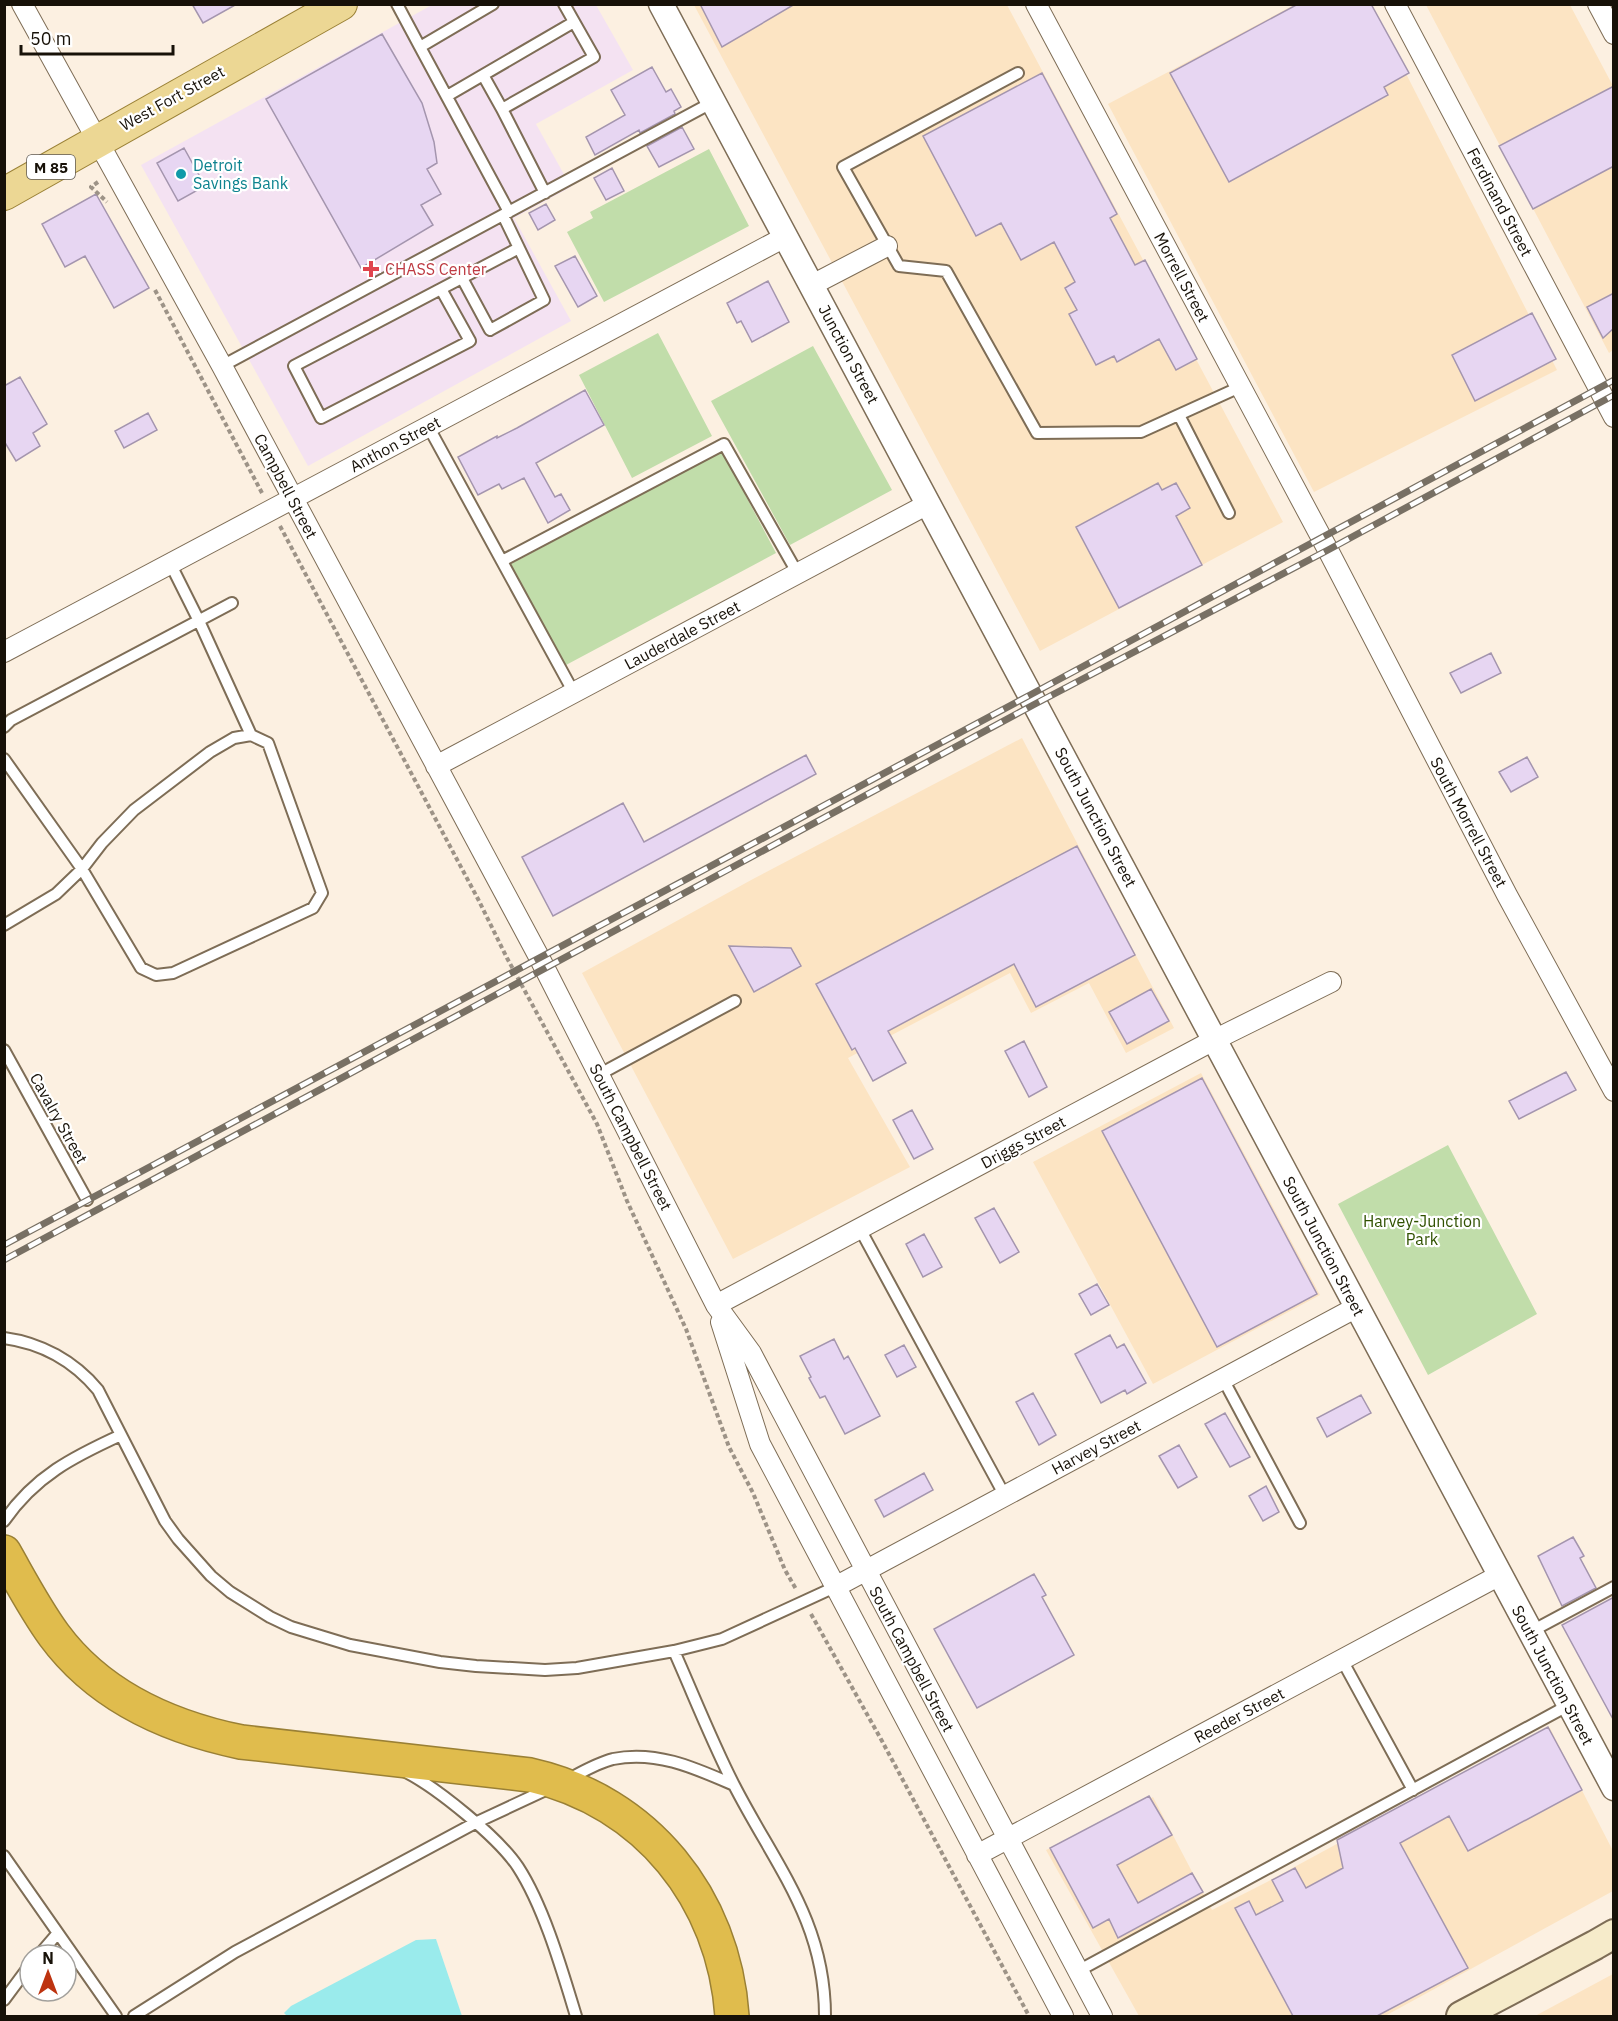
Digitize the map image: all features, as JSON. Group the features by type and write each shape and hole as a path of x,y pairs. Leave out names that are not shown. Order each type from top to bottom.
{"highway":[{"path":"4,1552 35,1607 65,1648 88,1672 128,1702 184,1727 222,1738 262,1745 508,1772 562,1783 581,1790 629,1820 652,1839 680,1872 701,1908 719,1949 729,1984 732,2016"}],"main road":[{"name":"West Fort Street","path":"4,194 340,4"},
{"path":"1461,2016 1614,1934"}],"street":[{"name":"Campbell Street","path":"22,4 222,366 544,970"},
{"name":"Junction Street","path":"661,4 1035,704"},
{"name":"Morrell Street","path":"1036,4 1328,550"},
{"name":"Ferdinand Street","path":"1395,4 1609,409"},
{"path":"1598,4 1614,34"},
{"name":"Anthon Street","path":"4,652 785,237"},
{"path":"813,285 887,246"},
{"name":"Lauderdale Street","path":"436,766 928,504"},
{"name":"South Morrell Street","path":"1328,550 1507,895 1614,1091"},
{"name":"South Junction Street","path":"1035,704 1614,1788"},
{"name":"South Campbell Street","path":"544,970 600,1074 716,1305 750,1353 1102,2016"},
{"name":"Driggs Street","path":"716,1305 1214,1040 1331,982"},
{"name":"South Campbell Street","path":"716,1305 760,1444 1063,2016"},
{"name":"Harvey Street","path":"835,1587 1356,1307"},
{"name":"Reeder Street","path":"978,1855 1500,1575"}],"lane":[{"path":"397,4 447,96 506,214 519,248 544,300 490,330 462,278"},
{"path":"420,47 493,4"},
{"path":"502,109 594,57 564,4"},
{"path":"447,96 574,22"},
{"path":"1018,73 843,167 899,266 946,272 1037,433 1141,432 1240,387"},
{"path":"483,75 545,193"},
{"path":"222,366 713,102"},
{"path":"441,289 470,341 321,418 294,366 519,248"},
{"path":"1179,415 1229,513"},
{"path":"429,426 574,693"},
{"path":"502,561 724,444 798,573"},
{"path":"170,563 251,735"},
{"path":"4,727 11,720 232,603"},
{"path":"4,759 82,869 141,968 156,975 173,974 313,908 322,893 268,743 251,735 234,738 210,752 134,810 102,843 82,869 56,894 4,925"},
{"path":"600,1074 735,1001"},
{"name":"Cavalry Street","path":"4,1050 87,1200"},
{"path":"860,1229 1005,1496"},
{"path":"4,1338 37,1346 78,1370 98,1390 165,1521 211,1576 251,1607 291,1627 350,1645 440,1662 476,1666 545,1670 577,1668 674,1651 722,1639 835,1587"},
{"path":"1223,1379 1300,1523"},
{"path":"4,1521 26,1495 62,1464 121,1435"},
{"path":"1530,1632 1614,1587"},
{"path":"674,1651 734,1785 805,1912 822,1969 825,2016"},
{"path":"1342,1660 1413,1790"},
{"path":"1078,1971 1569,1705"},
{"path":"365,1756 421,1780 475,1823 507,1854 526,1882 547,1930 576,2016"},
{"path":"134,2016 235,1952 475,1823 596,1765 613,1759 649,1756 685,1765 734,1785"},
{"path":"4,1856 116,2016"},
{"path":"49,1943 57,1934"},
{"path":"4,2000 18,1981"}],"path":[{"path":"91,187 105,199 111,208"},
{"path":"150,280 478,899 507,958 597,1124 627,1201 686,1329 729,1447 753,1493 785,1570 882,1741 1029,2016"}],"shaded area":[{"name":"CHASS Center","path":"432,5 596,5 633,70 536,124 571,187 514,218 571,321 308,466 141,165"},
{"path":"694,5 1007,5 1283,522 1040,651"},
{"path":"1294,5 1371,5 1557,370 1314,492 1108,104"},
{"path":"1426,5 1570,5 1613,86 1613,350 1609,353"},
{"path":"1022,738 1174,1028 1126,1053 1089,983 1031,1013 1010,973 848,1058 910,1167 733,1259 582,973 753,879"},
{"path":"1201,1073 1320,1295 1153,1384 1033,1162"},
{"path":"1550,1728 1613,1851 1613,1891 1385,2016 1139,2016 1046,1850 1153,1797 1212,1910"},
{"path":"1613,1974 1613,2016 1535,2016"}],"green space":[{"path":"709,149 749,226 604,302 567,232 593,218 590,212"},
{"path":"658,333 712,436 632,478 579,375"},
{"path":"813,346 892,490 790,545 711,401"},
{"path":"722,451 776,553 566,665 511,564"},
{"name":"Harvey-Junction Park","path":"1448,1145 1537,1314 1428,1375 1338,1204"}],"water":[{"path":"436,1939 462,2016 287,2016 284,2013 291,2006 416,1940"}],"building":[{"path":"192,4 237,4 203,23"},
{"path":"700,4 795,4 722,47"},
{"path":"1298,4 1371,4 1409,73 1384,87 1388,95 1229,182 1170,73"},
{"path":"382,34 422,103 434,142 437,163 427,169 441,194 421,205 433,225 361,268 266,99"},
{"path":"652,67 666,92 671,89 681,107 674,111 675,114 640,133 639,130 595,155 586,137 625,115 611,90"},
{"path":"1042,73 1117,214 1110,218 1135,265 1145,260 1197,359 1176,370 1159,339 1117,362 1114,356 1096,365 1069,314 1077,310 1065,288 1075,282 1054,242 1021,260 1001,223 976,236 923,136"},
{"path":"1614,86 1614,166 1533,209 1499,146"},
{"path":"682,127 694,149 659,167 647,146"},
{"name":"Detroit Savings Bank","path":"184,148 205,186 178,201 157,163"},
{"path":"612,168 624,191 606,200 594,178"},
{"path":"96,194 149,288 114,308 85,256 65,267 42,224"},
{"path":"546,204 555,220 538,230 529,213"},
{"path":"575,256 597,296 578,307 555,266"},
{"path":"768,281 789,322 752,342 741,321 737,323 727,303"},
{"path":"1614,293 1614,328 1603,338 1587,307"},
{"path":"1532,313 1556,359 1475,401 1452,355"},
{"path":"20,377 47,424 33,433 40,446 16,461 4,441 4,386"},
{"path":"585,390 604,425 536,463 555,497 561,494 570,510 548,523 524,478 502,489 499,484 478,495 458,457 517,428"},
{"path":"148,413 157,430 124,448 115,431"},
{"path":"1158,483 1162,490 1176,483 1190,508 1176,516 1202,565 1119,608 1076,527"},
{"path":"1491,653 1501,673 1461,693 1450,673"},
{"path":"806,755 816,774 553,916 522,857 623,803 644,842"},
{"path":"1527,757 1538,777 1511,792 1499,772"},
{"path":"1077,846 1135,955 1036,1007 1014,964 888,1031 906,1063 873,1081 855,1048 852,1050 816,984"},
{"path":"729,946 791,948 801,966 754,992"},
{"path":"1151,989 1169,1021 1127,1044 1109,1012"},
{"path":"1024,1041 1047,1087 1029,1097 1005,1051"},
{"path":"1566,1072 1576,1090 1519,1119 1509,1101"},
{"path":"1202,1078 1317,1294 1217,1347 1102,1131"},
{"path":"912,1110 933,1149 914,1159 893,1120"},
{"path":"994,1208 1019,1252 1000,1263 975,1218"},
{"path":"924,1234 942,1267 923,1277 906,1244"},
{"path":"1097,1284 1109,1305 1091,1315 1079,1294"},
{"path":"1110,1335 1117,1348 1124,1344 1146,1383 1127,1394 1125,1390 1101,1403 1075,1354"},
{"path":"834,1339 844,1359 848,1356 880,1416 845,1434 825,1396 820,1398 800,1356"},
{"path":"904,1345 916,1367 897,1377 885,1355"},
{"path":"1033,1393 1056,1435 1039,1445 1016,1402"},
{"path":"1361,1395 1371,1413 1327,1437 1317,1418"},
{"path":"1225,1413 1250,1457 1230,1467 1205,1424"},
{"path":"1179,1445 1197,1477 1178,1488 1159,1456"},
{"path":"924,1473 933,1490 884,1517 875,1500"},
{"path":"1266,1486 1279,1512 1263,1521 1249,1496"},
{"path":"1573,1537 1584,1556 1580,1558 1596,1588 1562,1606 1538,1556"},
{"path":"1034,1574 1046,1595 1042,1597 1074,1655 977,1708 934,1629"},
{"path":"1614,1597 1614,1721 1562,1625"},
{"path":"1548,1727 1582,1790 1468,1851 1449,1816 1400,1843 1468,1968 1377,2016 1293,2016 1235,1908 1249,1901 1256,1915 1283,1901 1272,1880 1295,1868 1306,1888 1343,1868 1337,1840"},
{"path":"1149,1796 1172,1835 1117,1865 1138,1903 1192,1873 1203,1892 1118,1938 1109,1919 1093,1928 1050,1848"}],"railway":[{"path":"4,1245 1614,380"},
{"path":"4,1260 1035,704 1328,550 1614,395"}],"place":[{"name":"Detroit Savings Bank","path":"181,174"},
{"name":"CHASS Center","path":"371,269"}]}
